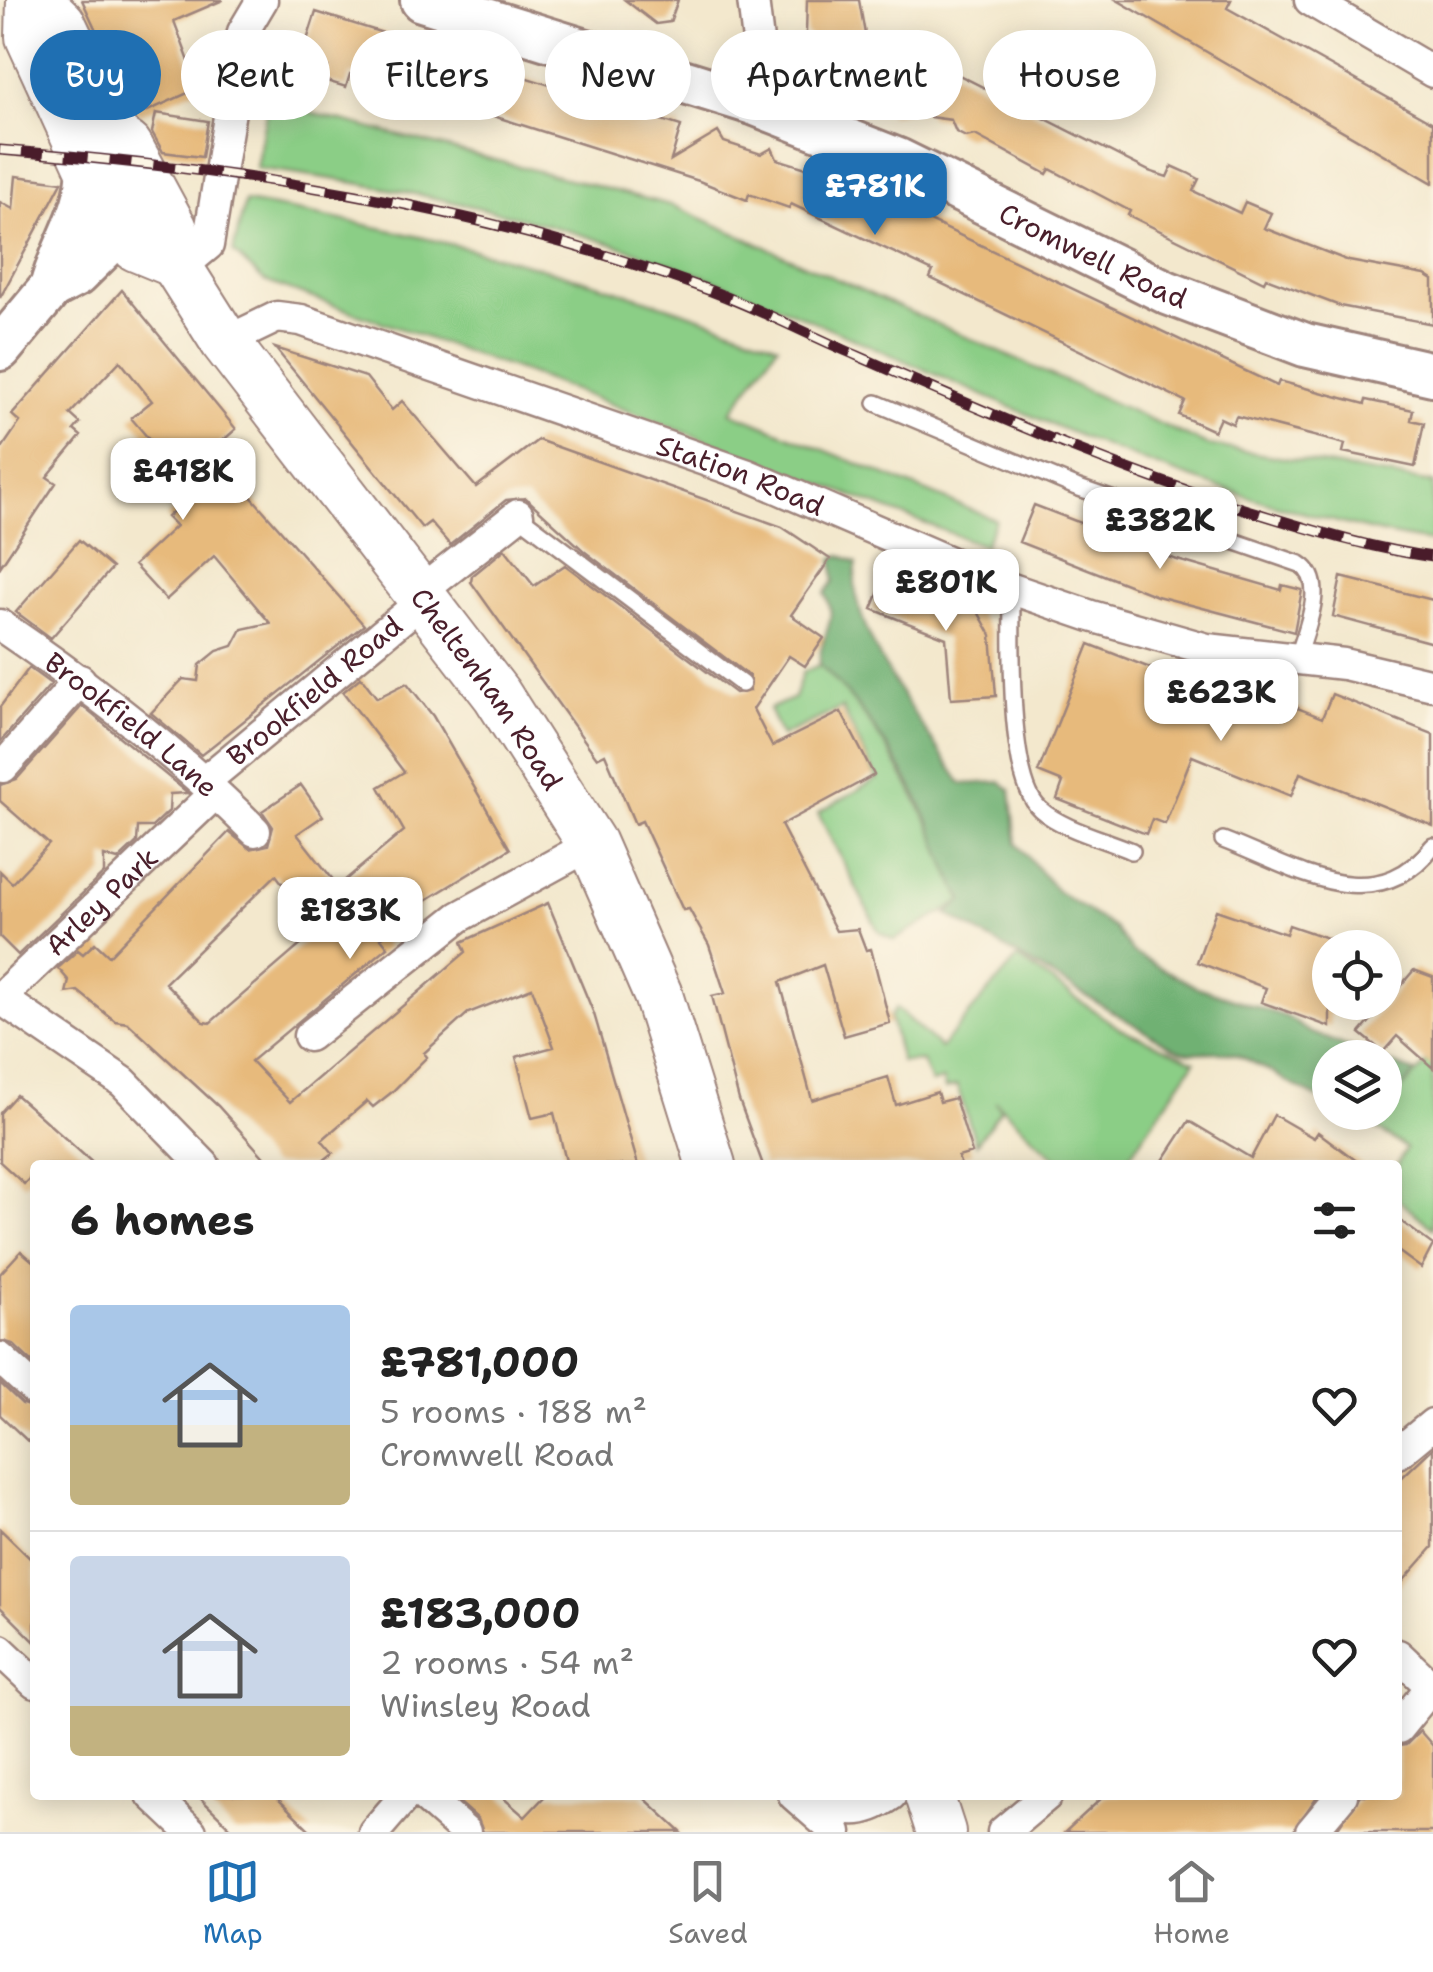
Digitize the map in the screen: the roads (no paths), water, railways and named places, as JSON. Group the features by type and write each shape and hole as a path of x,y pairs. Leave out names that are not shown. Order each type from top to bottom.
{"main road":[{"name":"Cheltenham Road","path":"34,0 60,23 124,228 136,247 177,266"},
{"name":"Cheltenham Road","path":"102,151 128,146 173,229 177,266 225,342 497,694 592,844 658,996 709,1160"},
{"path":"896,1800 909,1832"},
{"path":"931,1800 941,1832"}],"street":[{"path":"177,266 208,245 242,32 262,0"},
{"name":"Cromwell Road","path":"422,0 711,90"},
{"path":"753,0 757,30"},
{"path":"1310,0 1433,72"},
{"name":"Cromwell Road","path":"797,120 898,160 1168,292 1305,346 1433,374"},
{"path":"51,288 102,151"},
{"path":"0,349 51,288 76,275 124,228"},
{"name":"Station Road","path":"225,342 277,317 301,320 748,475 1012,589 1207,649 1298,657 1433,685"},
{"name":"Brookfield Road","path":"204,793 518,515"},
{"name":"Brookfield Lane","path":"0,626 80,680 204,793 255,831"},
{"path":"3,768 80,680"},
{"name":"Arley Park","path":"0,998 204,793"},
{"path":"309,1036 459,917 592,844"},
{"path":"0,998 123,1082 199,1160"},
{"path":"0,1358 30,1385"},
{"path":"1402,1451 1433,1424"},
{"path":"0,1650 30,1678"},
{"path":"1402,1659 1432,1686 1402,1723"},
{"path":"157,1800 191,1832"},
{"path":"374,1832 402,1800"},
{"path":"429,1800 464,1832"},
{"path":"800,1800 836,1832"},
{"path":"828,1800 853,1812 869,1810 886,1800"},
{"path":"1003,1832 1040,1800"},
{"path":"1311,1832 1338,1800"}],"lane":[{"path":"876,403 1076,487 1310,570 1316,587 1298,657"},
{"path":"518,515 742,684"},
{"path":"1012,589 1012,683 1024,785 1042,812 1132,851"},
{"path":"1223,840 1351,888 1392,881 1433,846"}],"railway":[{"path":"0,150 268,180 444,213 531,234 722,295 998,416 1148,476 1317,531 1433,557"}]}
